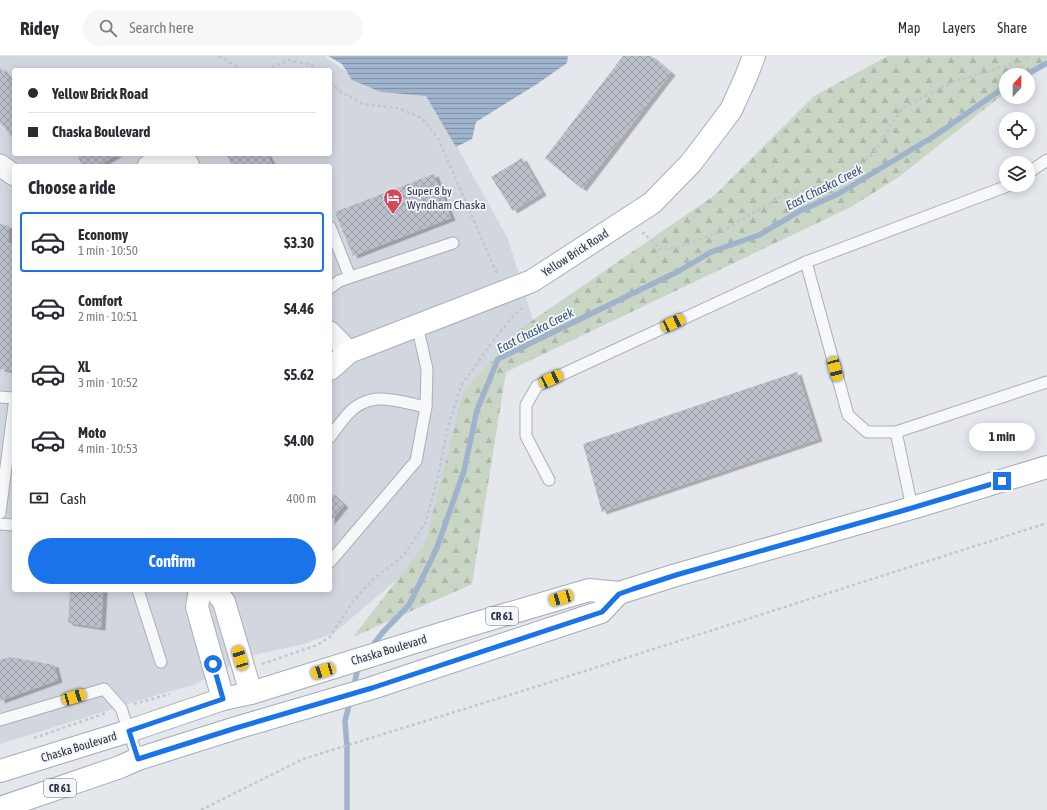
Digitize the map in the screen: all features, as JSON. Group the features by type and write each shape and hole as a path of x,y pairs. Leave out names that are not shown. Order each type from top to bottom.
{"main road":[{"name":"Yellow Brick Road","path":"332,367 349,352 532,281 652,203 691,164 731,110 754,56"},
{"name":"Chaska Boulevard","path":"0,771 129,731 223,699 251,693 589,590 619,594 676,575 912,508 1047,467"},
{"path":"200,592 197,607 223,699"},
{"path":"216,592 224,602 251,693"},
{"name":"Chaska Boulevard","path":"0,808 120,767 138,759 315,704 372,688 602,612 619,594"}],"street":[{"path":"152,164 169,156"},
{"path":"0,165 12,174"},
{"path":"332,334 349,352"}],"lane":[{"path":"1035,168 1047,160"},
{"path":"549,480 526,436 526,405 537,386 806,262 999,189"},
{"path":"332,232 350,277"},
{"path":"332,286 338,281 453,243"},
{"path":"806,262 848,415 867,432 896,432 1047,382"},
{"path":"332,560 416,461 426,407 427,369 417,325"},
{"path":"0,397 12,398"},
{"path":"332,435 347,414 365,401 379,398 426,407"},
{"path":"0,513 12,420"},
{"path":"896,432 912,508"},
{"path":"0,524 12,525"},
{"path":"139,592 161,662"},
{"path":"0,720 104,688 121,708 138,759"}],"path":[{"path":"219,56 239,68"},
{"path":"270,68 288,60 310,64 314,68"},
{"path":"332,85 341,92 363,104 398,108 422,118 440,140 514,315"},
{"path":"201,810 303,759 548,683 1047,523"}],"shaded area":[{"path":"0,56 324,56 364,85 430,94 457,147 508,239 533,320 467,389 425,544 400,577 334,633 304,644 254,655 193,685 0,744"}],"green space":[{"path":"888,56 1047,56 1047,59 1035,69 999,68 999,98 900,176 851,207 506,372 472,584 353,637 425,544 463,393 520,329 715,195 814,96"}],"water":[{"path":"328,56 568,56 567,63 537,84 476,122 472,139 456,147 426,96 381,92 352,80 342,64"}],"building":[{"path":"623,56 651,56 671,73 582,189 545,158"},
{"path":"0,67 12,82 12,137 0,122"},
{"path":"77,156 115,156 101,164 82,164"},
{"path":"227,156 268,156 272,164 231,164"},
{"path":"522,158 542,193 513,211 491,177"},
{"name":"Super 8 by Wyndham Chaska","path":"434,174 451,218 353,256 335,212"},
{"path":"0,224 9,226 8,243 12,243 12,371 0,369"},
{"path":"797,372 818,439 602,512 583,444"},
{"path":"332,494 344,505 332,520"},
{"path":"70,592 103,592 101,628 68,623"},
{"path":"10,657 54,665 58,680 0,701 0,660"}],"waterway":[{"name":"East Chaska Creek","path":"1035,70 1047,63"},
{"name":"East Chaska Creek","path":"370,649 383,632 409,605 436,550 464,471 477,410 498,359 679,271 711,252 759,235 800,211 838,194 936,135 999,91"},
{"name":"East Chaska Creek","path":"353,689 359,664"},
{"name":"East Chaska Creek","path":"347,810 347,747 345,721 350,701"}],"place":[{"name":"Super 8 by Wyndham Chaska","path":"393,215"}],"route":[{"path":"213,664 223,699 129,731 138,759 315,704 372,688 602,612 619,594 676,575 1002,481"}]}
